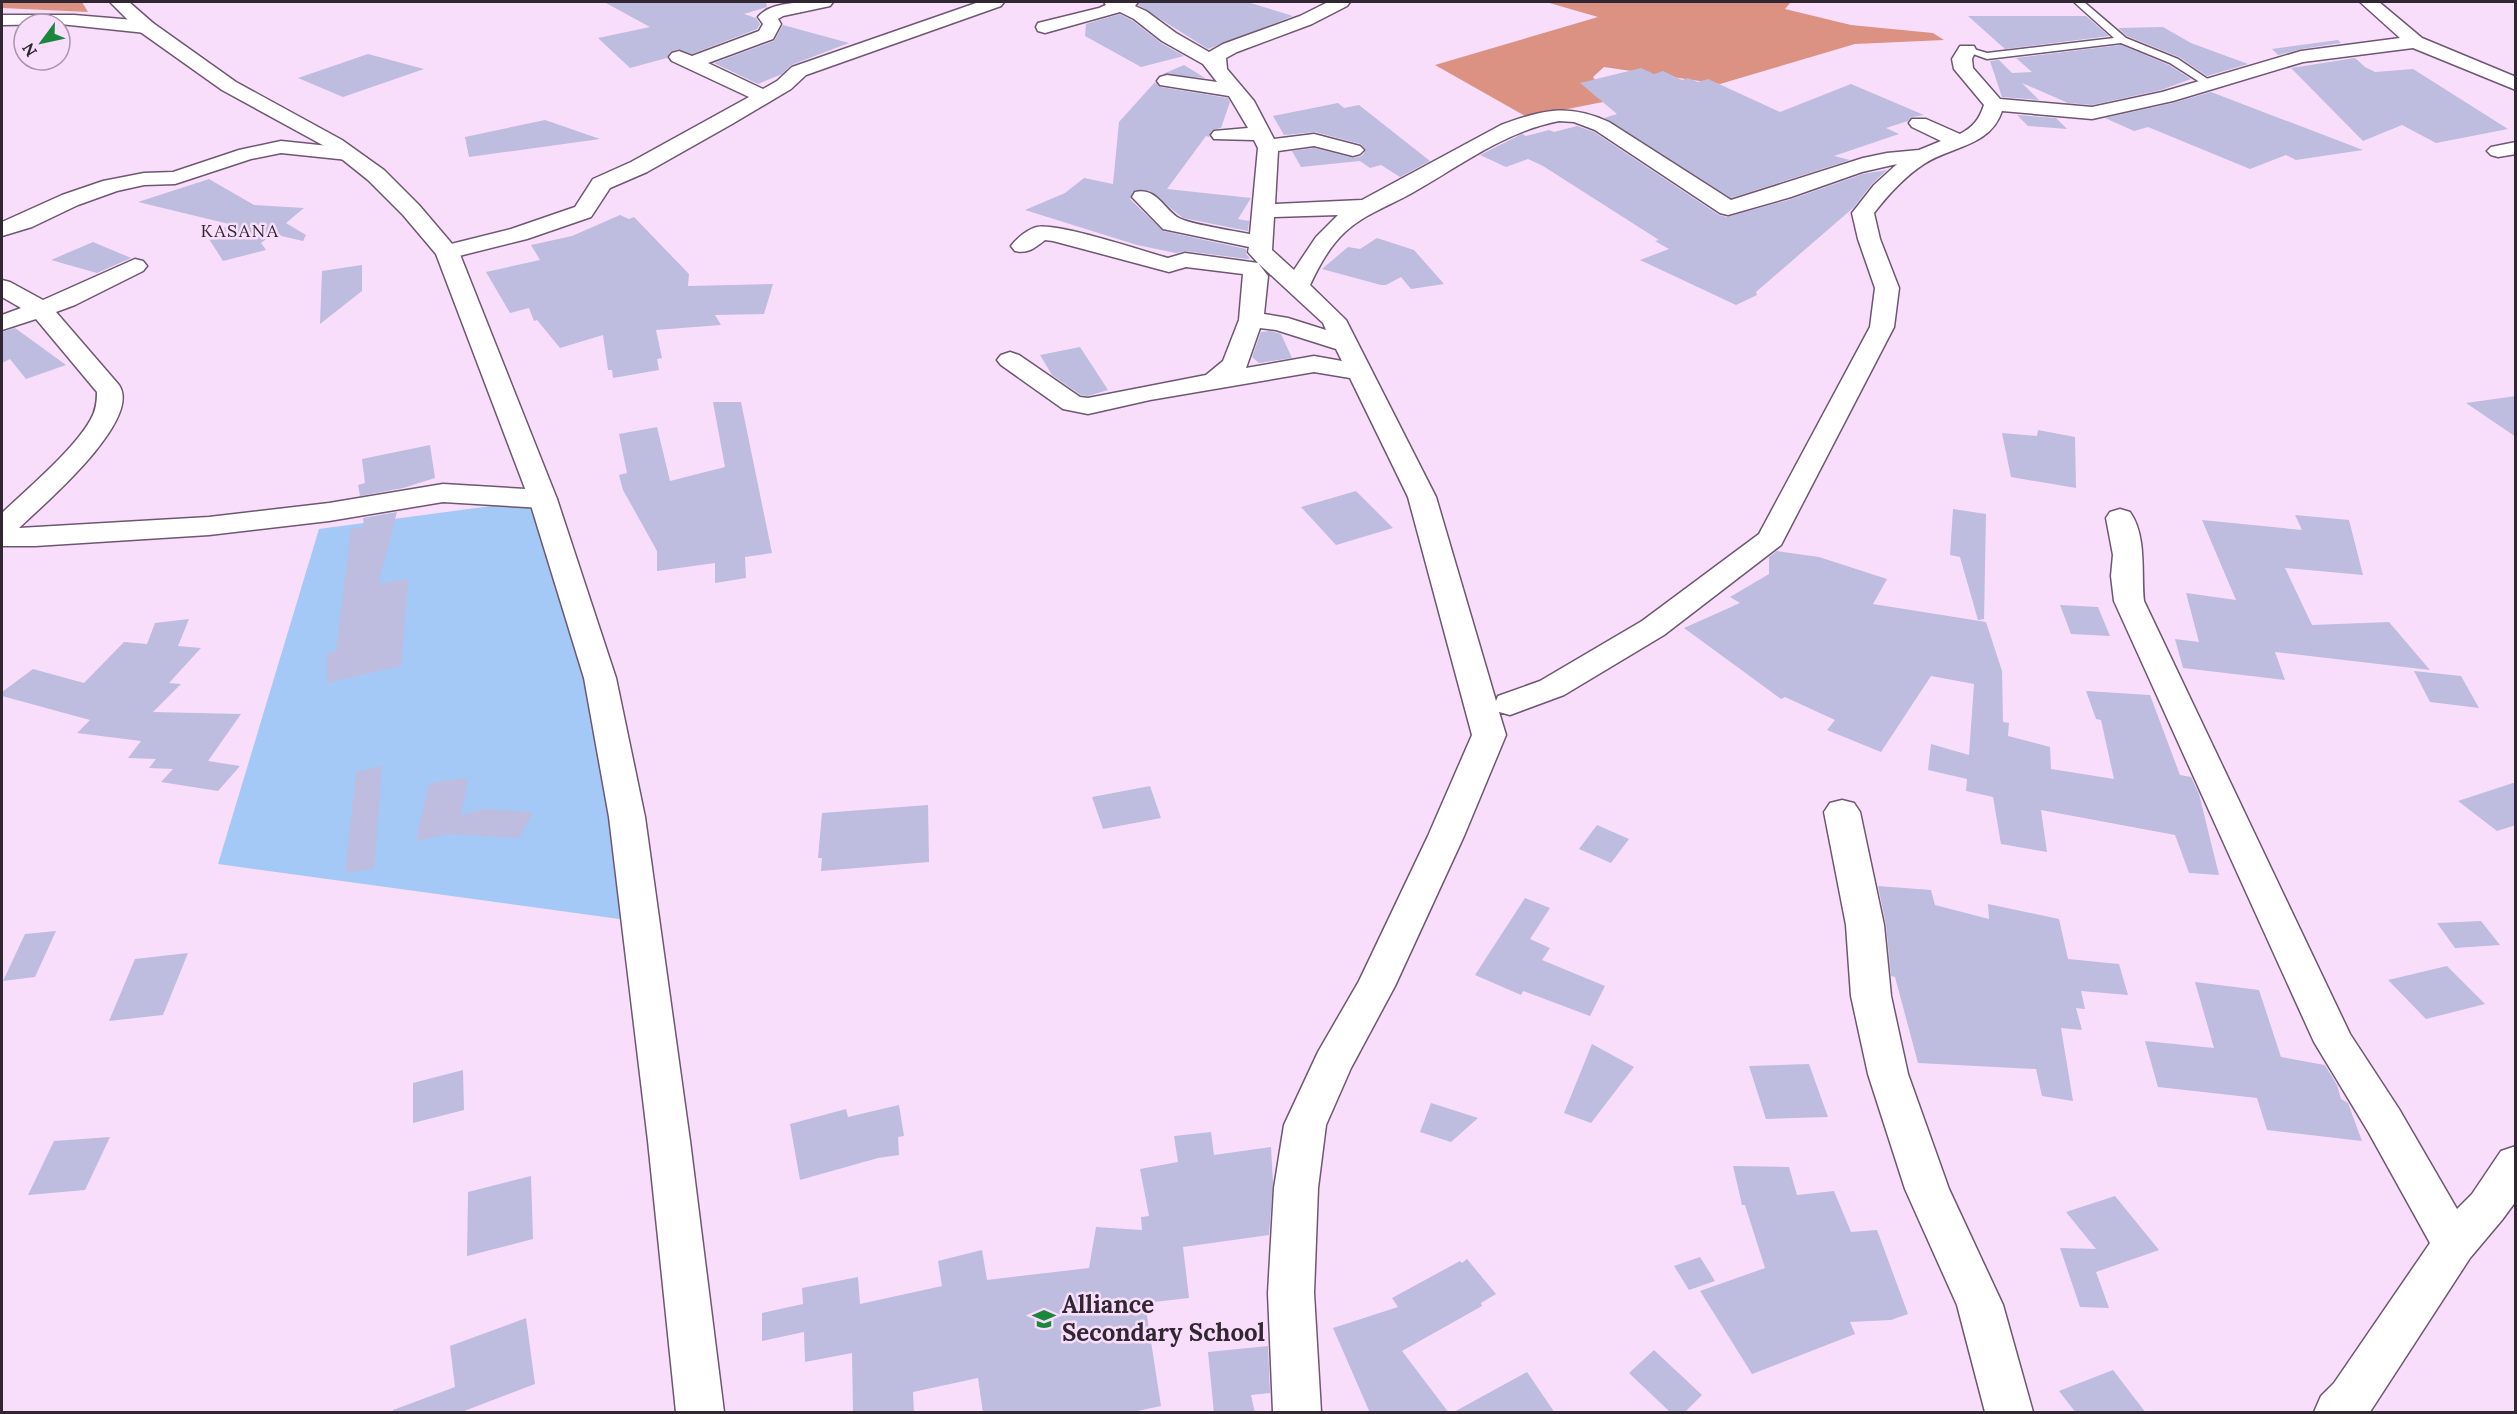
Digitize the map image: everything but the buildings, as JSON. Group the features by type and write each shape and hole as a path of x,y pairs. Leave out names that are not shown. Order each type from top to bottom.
{"street":[{"path":"119,2 146,27 229,86 335,144 376,175 411,210 447,252 543,499 600,678 627,817 700,1413"},
{"path":"764,97 683,59 766,35 771,24 767,17 777,12 824,2"},
{"path":"447,252 519,234 583,212 602,184 639,167 764,97 784,85 799,71 995,2"},
{"path":"1227,81 1216,56 1230,48 1306,20 1341,2"},
{"path":"2369,2 2415,42 2516,84"},
{"path":"1045,27 1105,12 1121,3 1169,37 1210,60 1244,101 1264,140 1263,211 1256,255 1250,268 1256,276 1251,320 1235,365 1214,381"},
{"path":"2,20 74,20 146,27"},
{"path":"72,24 92,23"},
{"path":"1967,50 1962,59 1964,69 1994,105 2092,113 2166,97 2301,57 2415,42"},
{"path":"1167,81 1227,81"},
{"path":"1297,286 1308,264 1335,230 1356,211 1407,187 1482,141 1508,128 1565,114 1586,118 1602,126 1728,208 1920,149 1959,141 1979,132 1991,119 1994,105"},
{"path":"1919,123 1959,141"},
{"path":"1221,135 1264,140 1356,143"},
{"path":"2,229 24,222 70,200 111,186 144,179 175,178 281,147 348,154"},
{"path":"1510,704 1552,688 1653,628 1771,539 1882,327 1887,288 1869,239 1863,213 1877,194 1920,149"},
{"path":"1138,199 1172,224 1256,255 1297,286 1334,320 1422,497 1488,735 1446,836 1376,986 1332,1064 1305,1125 1296,1188 1292,1293 1297,1413"},
{"path":"1263,211 1366,207"},
{"path":"1023,246 1040,233 1054,234 1169,265 1185,260 1256,255"},
{"path":"2,322 66,300 135,266"},
{"path":"2,287 39,308 110,391 110,405 104,420 71,462 2,529"},
{"path":"1251,320 1279,323 1347,344"},
{"path":"1010,360 1072,403 1088,406 1150,392 1314,364 1360,372"},
{"path":"2,537 209,526 329,513 443,493 543,499"},
{"path":"2120,518 2128,555 2126,576 2129,601 2159,669 2244,845 2334,1042 2384,1121 2454,1244"},
{"path":"1842,812 1865,926 1872,996 1888,1074 1927,1190 1980,1305 2009,1413"},
{"path":"2338,1413 2350,1399 2454,1244 2487,1207 2516,1164"}],"lane":[{"path":"2079,2 2122,40 2174,61 2210,84"},
{"path":"1967,50 1987,56 2072,48 2122,40"}],"shaded area":[{"path":"2,2 82,2 88,12 2,8"},
{"path":"1546,2 1791,2 1785,9 1851,25 1933,33 1944,40 1855,44 1720,84 1604,67 1593,77 1608,101 1527,117 1435,65 1598,17"}],"water":[{"path":"543,499 641,922 218,864 319,529"}],"place":[{"name":"Alliance Secondary School","path":"1044,1319"}],"district":[{"name":"KASANA","path":"240,231"}]}
